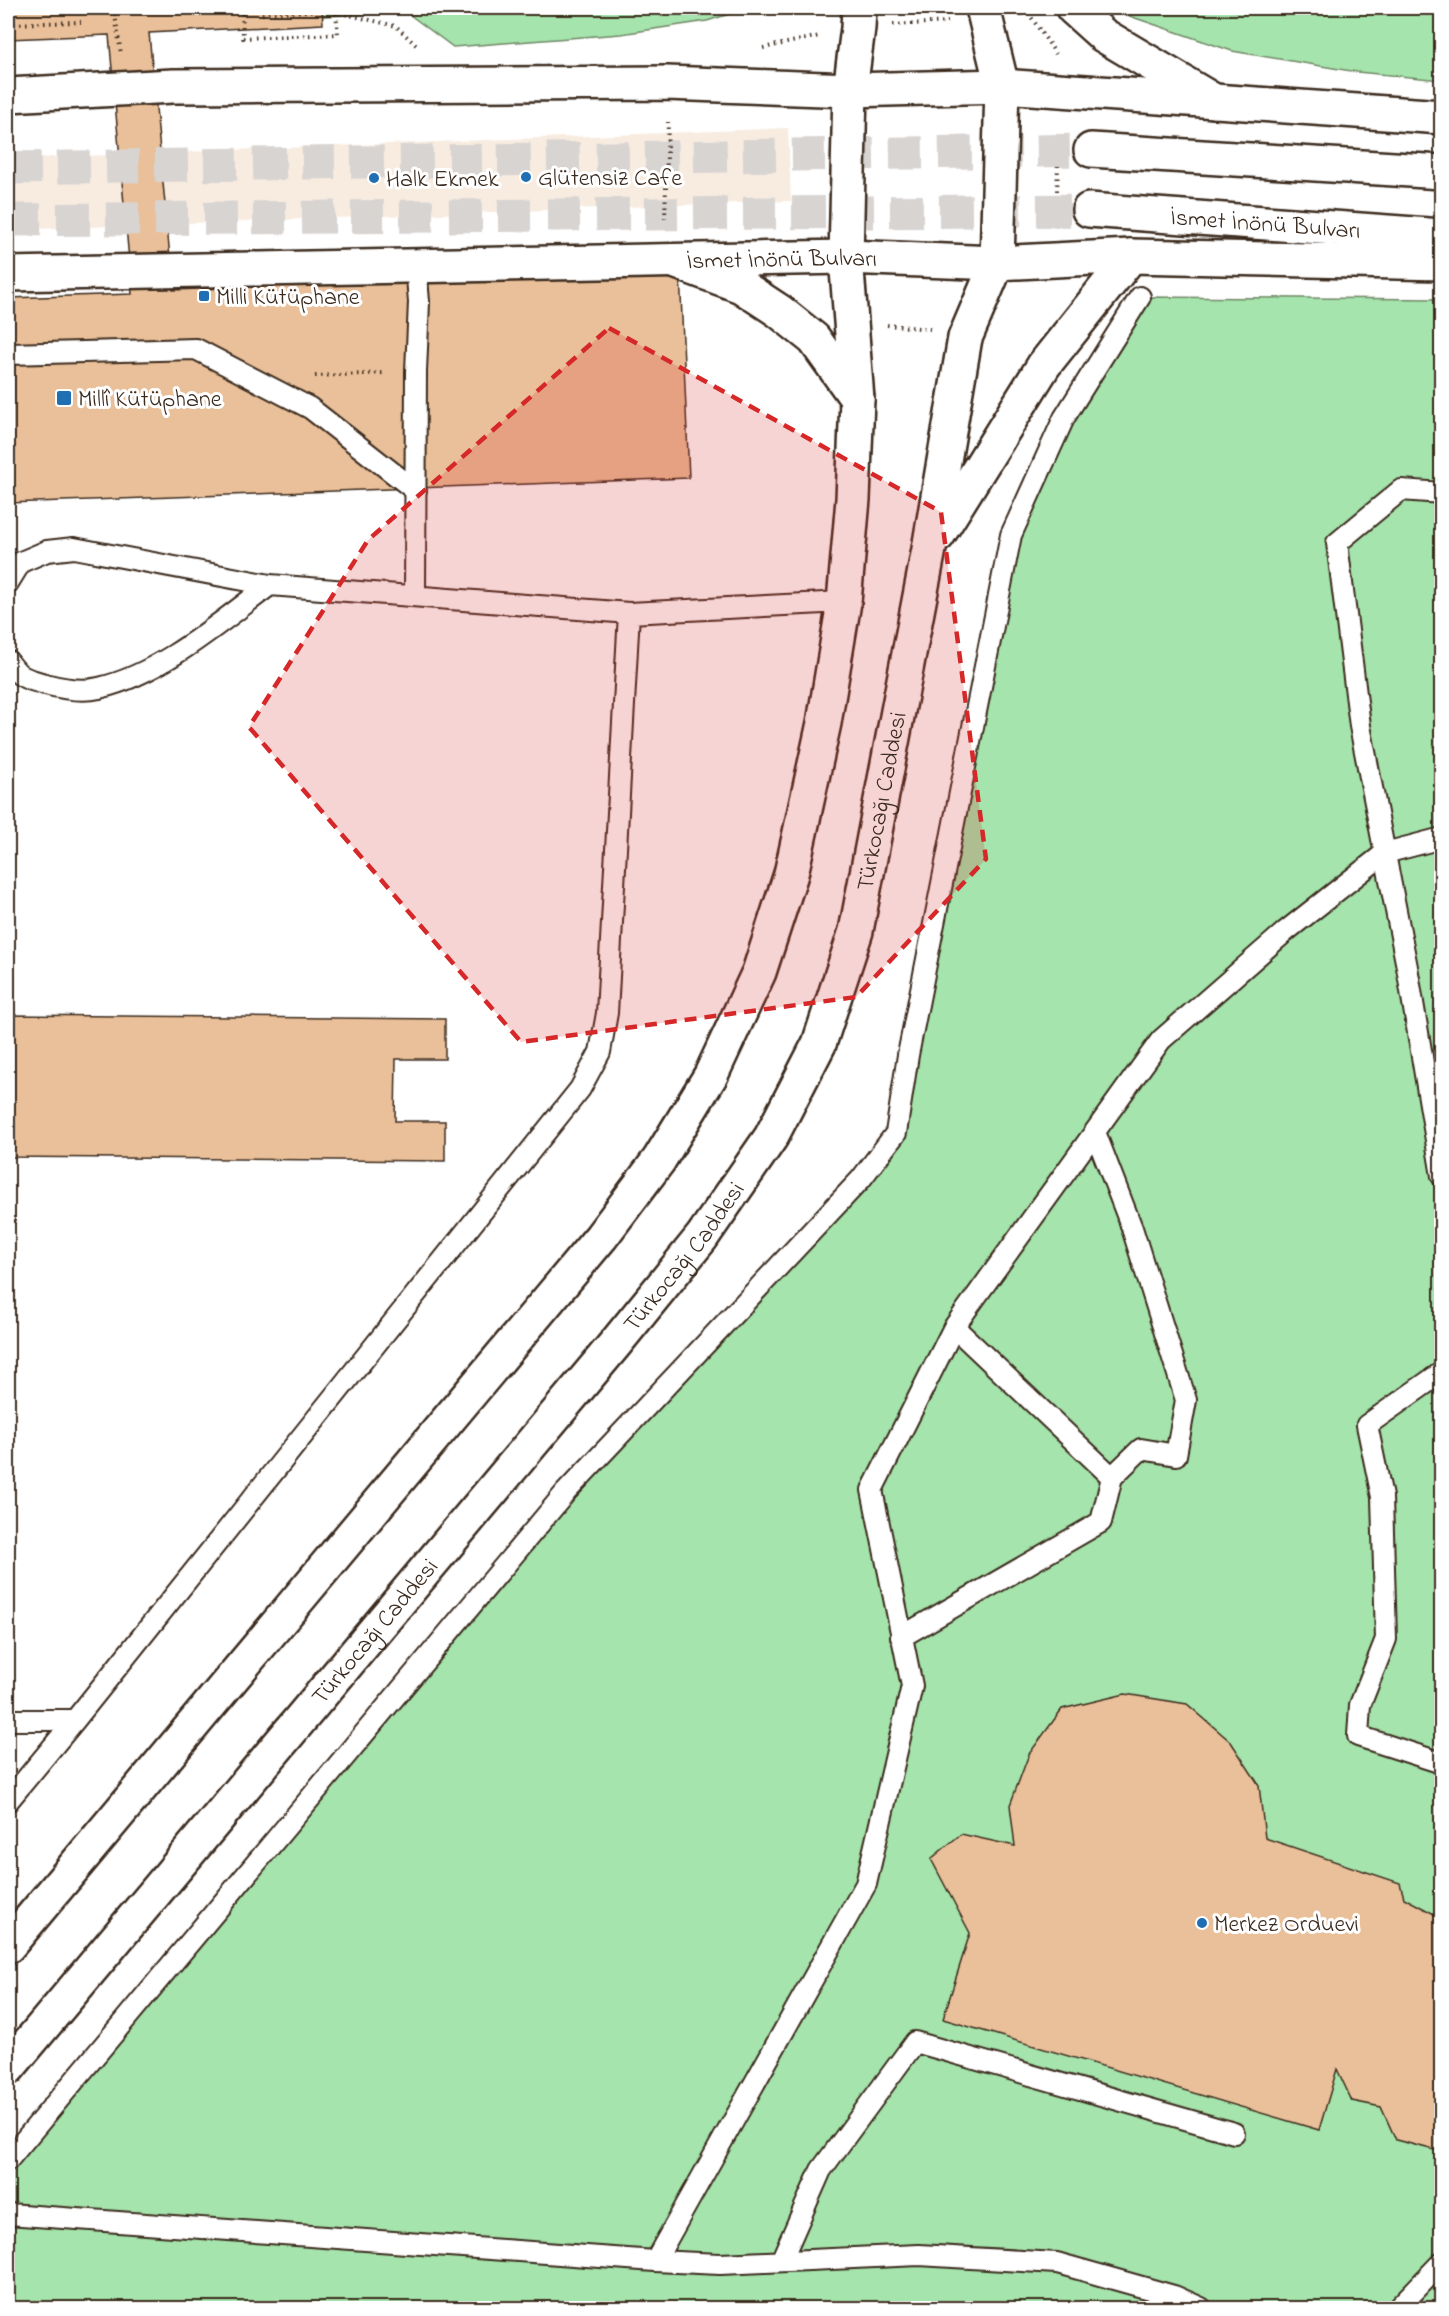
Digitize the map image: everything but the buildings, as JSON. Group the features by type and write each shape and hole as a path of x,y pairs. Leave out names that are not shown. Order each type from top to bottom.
{"main road":[{"path":"1060,9 1214,101"},
{"path":"985,13 1002,86 997,263"},
{"path":"8,1946 602,1237 659,1160 706,1085 759,972 791,874 824,723 844,602 853,499 857,399 846,256 850,90 858,18"},
{"path":"8,95 184,86 667,83 850,90 1002,86 1442,117"},
{"path":"1091,150 1442,171"},
{"name":"İsmet İnönü Bulvarı","path":"1089,210 1442,236"},
{"name":"İsmet İnönü Bulvarı","path":"8,274 846,256 997,263 1131,256 1442,263"},
{"path":"929,549 1044,365 1131,256"},
{"path":"674,261 741,286 779,311 814,339 857,399"},
{"name":"Türkocağı Caddesi","path":"8,2068 615,1344 702,1237 771,1137 819,1044 856,931 929,549 965,338 997,263"}],"lane":[{"path":"415,596 416,371 419,302 416,265"},
{"path":"8,2160 566,1492 861,1179 896,1133 908,1055 1011,535 1064,418 1140,297"},
{"path":"8,354 196,349 310,408 416,491"},
{"path":"1442,493 1401,490 1337,543 1360,726 1407,967 1442,1176"},
{"path":"8,582 21,562 46,551 74,548 270,585 629,613 844,602"},
{"path":"8,661 19,676 28,679 57,687 98,689 141,673 186,646 270,585"},
{"path":"8,1801 580,1089 600,1052 607,1013 629,613"},
{"path":"655,2261 866,1884 912,1686 872,1490 954,1327 1161,1040 1286,931 1384,854 1442,838"},
{"path":"901,1637 1101,1522 1112,1477 1141,1449 1176,1455 1186,1400 1132,1228 1095,1132"},
{"path":"954,1327 1112,1477"},
{"path":"1442,1372 1366,1425 1382,1497 1386,1639 1360,1705 1358,1736 1442,1763"},
{"path":"8,1720 75,1720"},
{"path":"780,2261 821,2170 915,2042 1234,2133"},
{"path":"8,2214 655,2261 720,2264 919,2255 1057,2263 1174,2296 1201,2308"},
{"path":"1398,2308 1442,2262"}],"path":[{"path":"114,8 125,90"},
{"path":"242,8 243,38 338,34 336,12"},
{"path":"1025,8 1058,57"},
{"path":"796,41 858,18 1029,13 1060,9"},
{"path":"262,14 322,10 336,12 396,26 419,48"},
{"path":"8,24 81,22"},
{"path":"665,219 668,122"},
{"path":"1056,200 1058,155"},
{"path":"879,324 933,329"},
{"path":"314,376 393,373"}],"highlighted area":[{"path":"609,328 941,512 986,859 856,997 521,1042 249,727 368,540"}],"shaded area":[{"path":"788,128 791,201 8,230 8,159"}],"green space":[{"path":"242,8 749,8 707,21 621,34 453,47 406,12 242,20"},
{"path":"1106,8 1441,8 1441,80 1357,72 1232,51"},
{"path":"1140,297 1441,299 1441,2308 8,2308 8,2160 566,1492 896,1133 1011,535"}],"tunnel":[{"path":"8,168 1091,150"},
{"path":"8,220 1089,210"}],"place":[{"name":"Glütensiz Cafe","path":"526,177"},
{"name":"Halk Ekmek","path":"374,178"},
{"name":"Milli Kütüphane","path":"204,296"},
{"name":"Millî Kütüphane","path":"64,398"},
{"name":"Merkez Orduevi","path":"1202,1923"}]}
